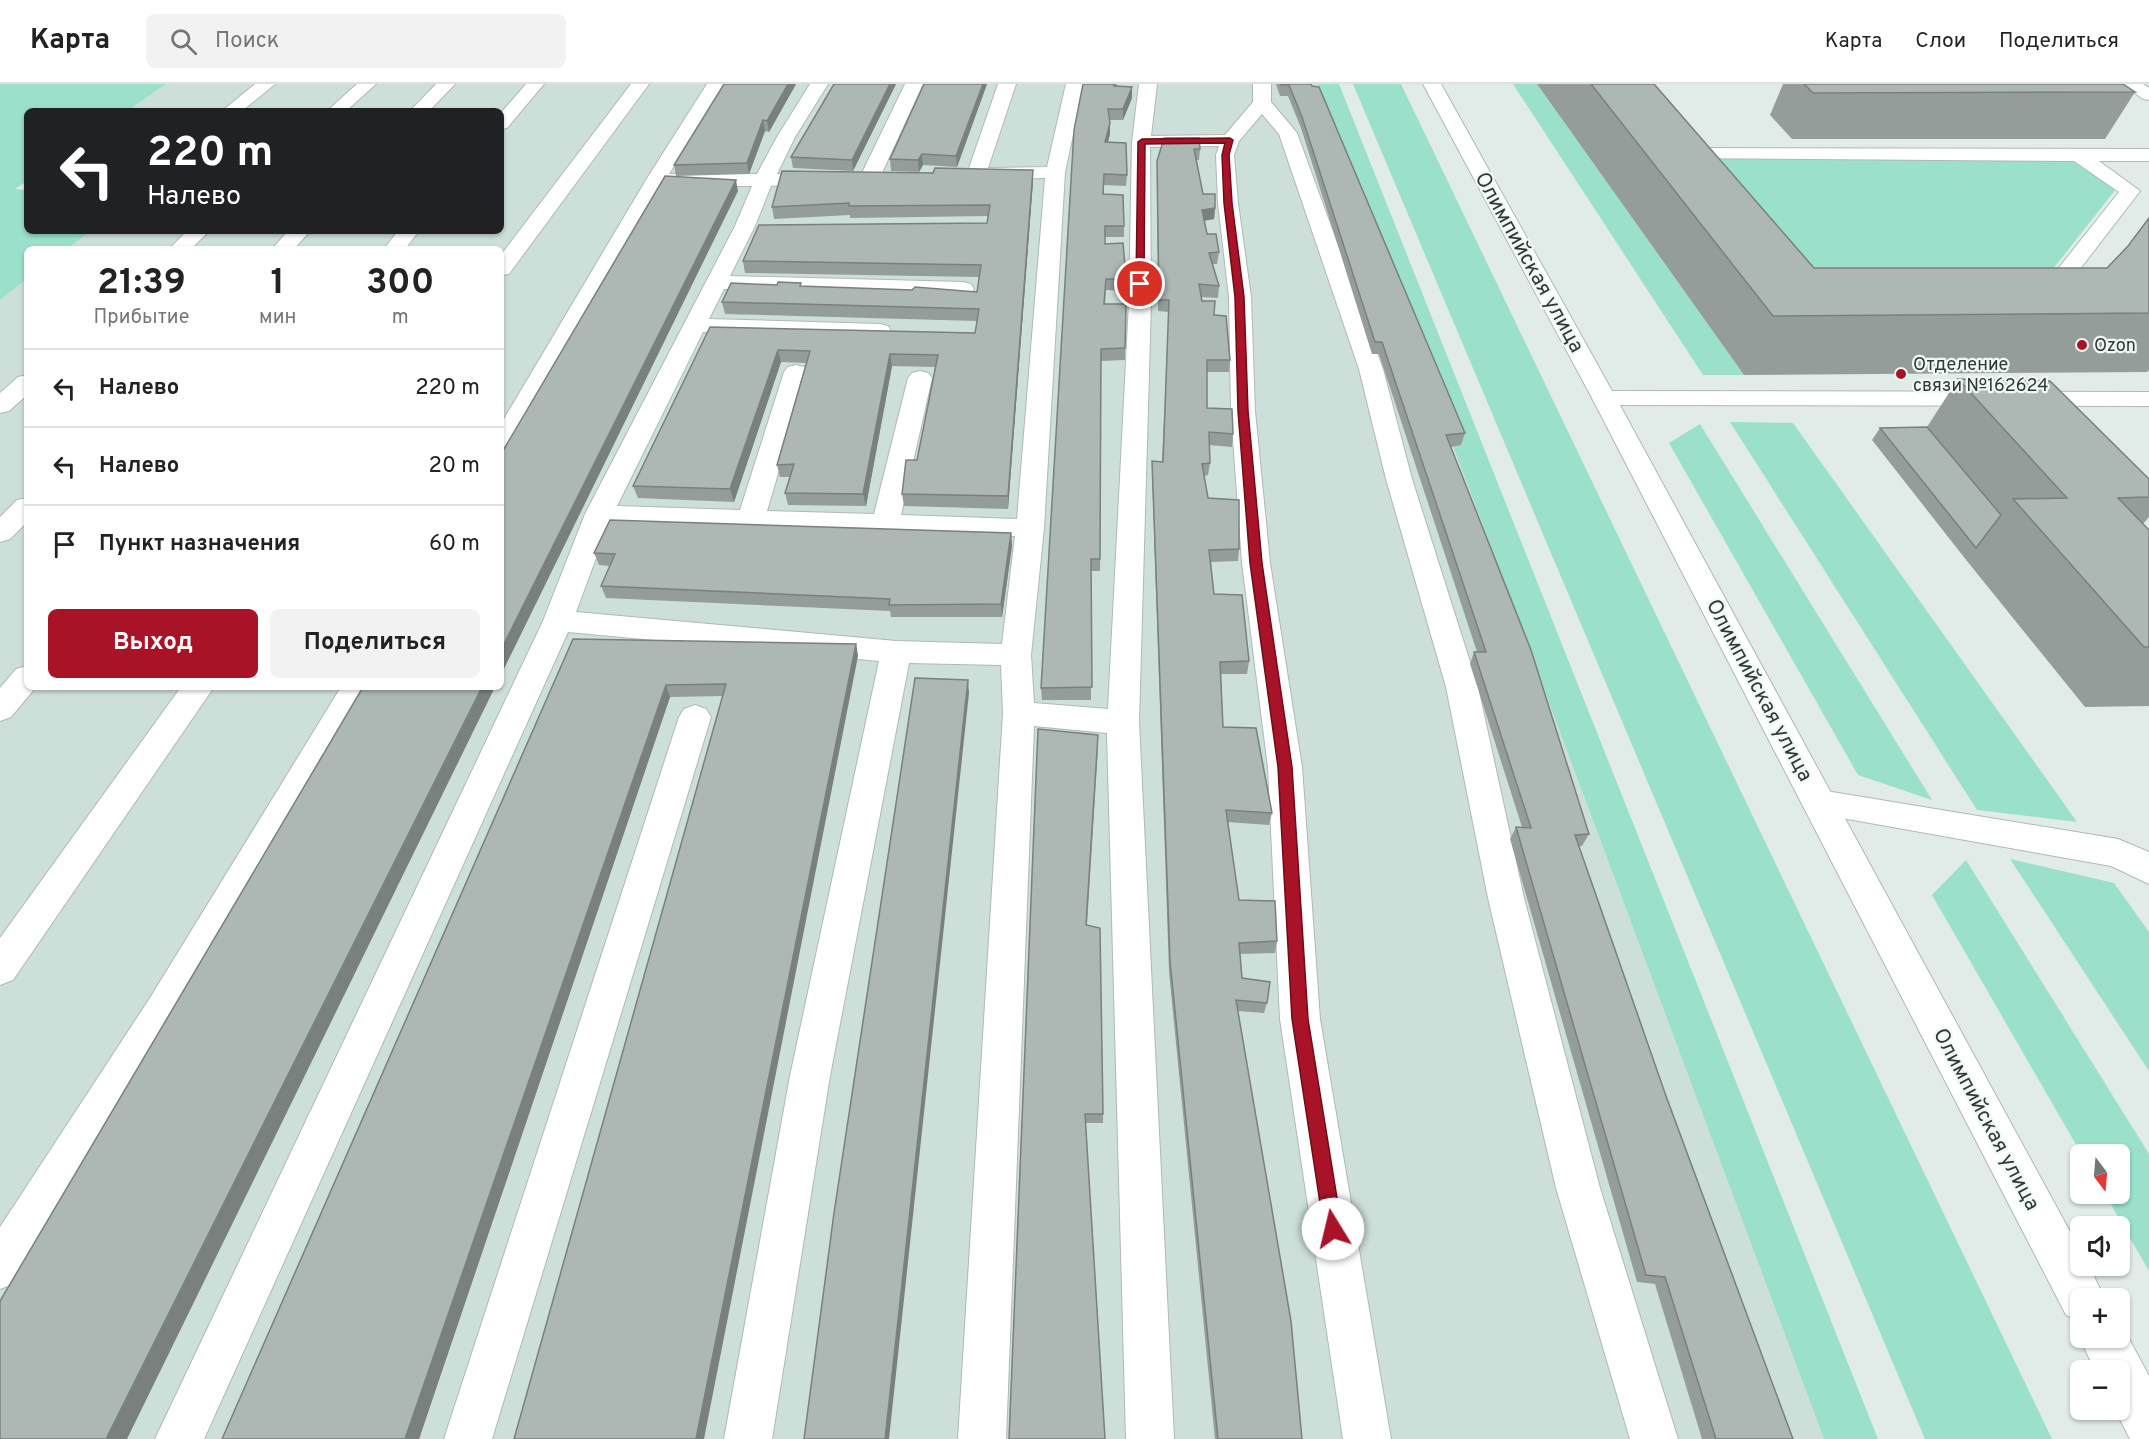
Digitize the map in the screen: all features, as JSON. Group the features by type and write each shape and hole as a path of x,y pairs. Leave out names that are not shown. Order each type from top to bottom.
{"main road":[{"path":"235,108 266,84"},
{"path":"339,108 367,84"},
{"path":"422,108 446,84"},
{"path":"504,120 535,84"},
{"path":"504,265 640,84"},
{"path":"504,440 656,180 716,84"},
{"path":"178,1439 558,621 599,514 716,282 757,226 764,180 786,137 819,84"},
{"path":"870,177 914,84"},
{"path":"977,174 1007,84"},
{"path":"981,1439 1019,713 1016,655 1030,528 1055,172 1074,84"},
{"path":"1148,84 1142,142 1140,303 1123,722 1150,1439"},
{"name":"Олимпийская улица","path":"1432,84 1604,398 2076,1288"},
{"path":"2131,84 2149,95"},
{"path":"1367,1439 1300,1019 1285,767 1256,563 1245,435 1240,297 1228,203 1226,155 1230,140 1262,93 1288,133 1371,369 1399,479 1462,687 1506,898 1578,1188 1654,1439"},
{"path":"1680,137 1708,172"},
{"path":"1142,142 1230,140"},
{"path":"1693,154 2149,155"},
{"path":"2025,294 2058,296 2130,191 2078,155"},
{"path":"953,175 1055,172"},
{"path":"846,178 894,176"},
{"path":"656,180 799,179"},
{"path":"182,246 196,234"},
{"path":"285,246 297,234"},
{"path":"396,246 406,234"},
{"path":"716,282 963,289"},
{"path":"694,326 902,332"},
{"path":"751,519 796,372"},
{"path":"885,523 920,378"},
{"path":"0,406 24,385"},
{"path":"1604,398 2149,399"},
{"path":"2020,398 2044,424"},
{"path":"0,533 24,509"},
{"path":"599,514 1030,528"},
{"path":"558,621 896,652 1016,655"},
{"path":"748,1439 810,1076 896,652"},
{"path":"0,709 24,681"},
{"path":"0,968 196,690"},
{"path":"0,1267 164,1010 355,690"},
{"path":"1019,713 1123,722"},
{"path":"468,1439 695,717"},
{"path":"1820,803 2134,848 2149,869"},
{"path":"2108,1348 2149,1425"}],"shaded area":[{"path":"166,84 1318,84 1824,1439 0,1439 0,300 24,281 24,690 504,690 504,246 71,246 86,234 504,234 504,108 131,108"}],"green space":[{"path":"0,84 166,84 131,108 24,108 24,183 15,189 24,190 24,234 86,234 71,246 24,246 24,281 0,300"},
{"path":"1318,84 1339,84 1878,1439 1824,1439"},
{"path":"1353,84 1401,84 2052,1439 1925,1439"},
{"path":"1513,84 1537,84 1744,375 1703,375"},
{"path":"1708,159 2074,160 2116,189 2038,288 1820,288"},
{"path":"1730,422 1793,423 2077,822 1977,810"},
{"path":"1700,424 1932,800 1858,775 1669,443"},
{"path":"2010,859 2114,883 2149,932 2149,1071"},
{"path":"1966,860 2149,1154 2149,1271 2130,1238 2130,1216 2118,1216 2111,1204 2130,1204 2130,1144 2076,1144 1932,895"}],"building":[{"path":"724,84 788,84 767,121 763,120 747,163 674,165"},
{"path":"834,84 890,84 852,160 791,157"},
{"path":"924,84 983,84 956,156 922,154 918,160 890,159"},
{"path":"1083,84 1114,84 1114,86 1132,87 1123,109 1108,109 1110,123 1105,142 1126,143 1127,175 1104,174 1103,194 1123,195 1124,226 1105,226 1105,244 1123,243 1126,279 1106,279 1104,304 1126,304 1125,348 1101,349 1100,559 1091,559 1092,687 1041,688 1074,130"},
{"path":"1281,84 1311,84 1319,87 1465,433 1446,435 1531,650 1589,834 1575,835 1666,1096 1793,1439 1716,1439 1665,1277 1646,1275 1516,827 1531,828 1474,652 1486,652 1382,342 1375,342 1302,117 1289,85"},
{"path":"1591,84 1654,84 1814,268 2107,268 2128,246 2149,218 2149,313 1773,316"},
{"path":"1804,84 2123,84 2135,92 1813,93"},
{"path":"1164,138 1199,138 1200,149 1194,149 1203,194 1215,194 1215,208 1202,210 1207,234 1216,234 1219,252 1209,253 1219,286 1199,284 1202,301 1215,301 1214,315 1226,316 1230,360 1207,360 1207,408 1232,409 1233,434 1209,432 1210,463 1202,464 1208,498 1239,500 1239,549 1209,550 1214,594 1242,595 1249,661 1220,662 1223,727 1256,728 1272,813 1226,810 1239,900 1275,901 1277,941 1239,943 1242,978 1270,982 1267,1003 1236,1000 1291,1321 1302,1439 1218,1439 1170,961 1152,461 1163,462 1169,300 1159,300 1157,161"},
{"path":"935,168 1033,170 1008,496 902,494 906,460 917,460 938,355 890,354 863,494 785,493 794,464 777,465 810,351 778,350 730,489 633,486 710,327 975,333 979,309 722,302 731,283 777,285 778,282 801,283 800,286 912,290 915,287 977,292 981,265 743,261 759,225 987,223 990,205 849,206 849,203 772,207 782,171 933,173"},
{"path":"665,176 736,180 504,644 504,449"},
{"path":"1958,379 2050,381 2149,479 2149,497 2118,498 2149,530 2149,647 2144,647 2013,499 2067,498"},
{"path":"1927,427 2001,515 1976,548 1880,428"},
{"path":"610,520 1011,533 1001,604 889,605 890,599 601,586 615,554 594,553"},
{"path":"573,639 856,644 696,1439 514,1439 726,684 666,685 405,1439 222,1439"},
{"path":"915,678 968,680 885,1439 804,1439 834,1213"},
{"path":"361,690 480,690 106,1439 0,1439 0,1301"},
{"path":"1038,729 1098,735 1086,925 1100,928 1103,1114 1085,1114 1105,1439 1009,1439"}],"place":[{"name":"Ozon","path":"2082,345"},
{"name":"Отделение связи №162624","path":"1901,374"}],"route":[{"path":"1140,284 1142,142 1188,143 1230,140 1226,155 1228,203 1240,297 1243,411 1256,563 1285,767 1300,1019 1333,1229"}]}
